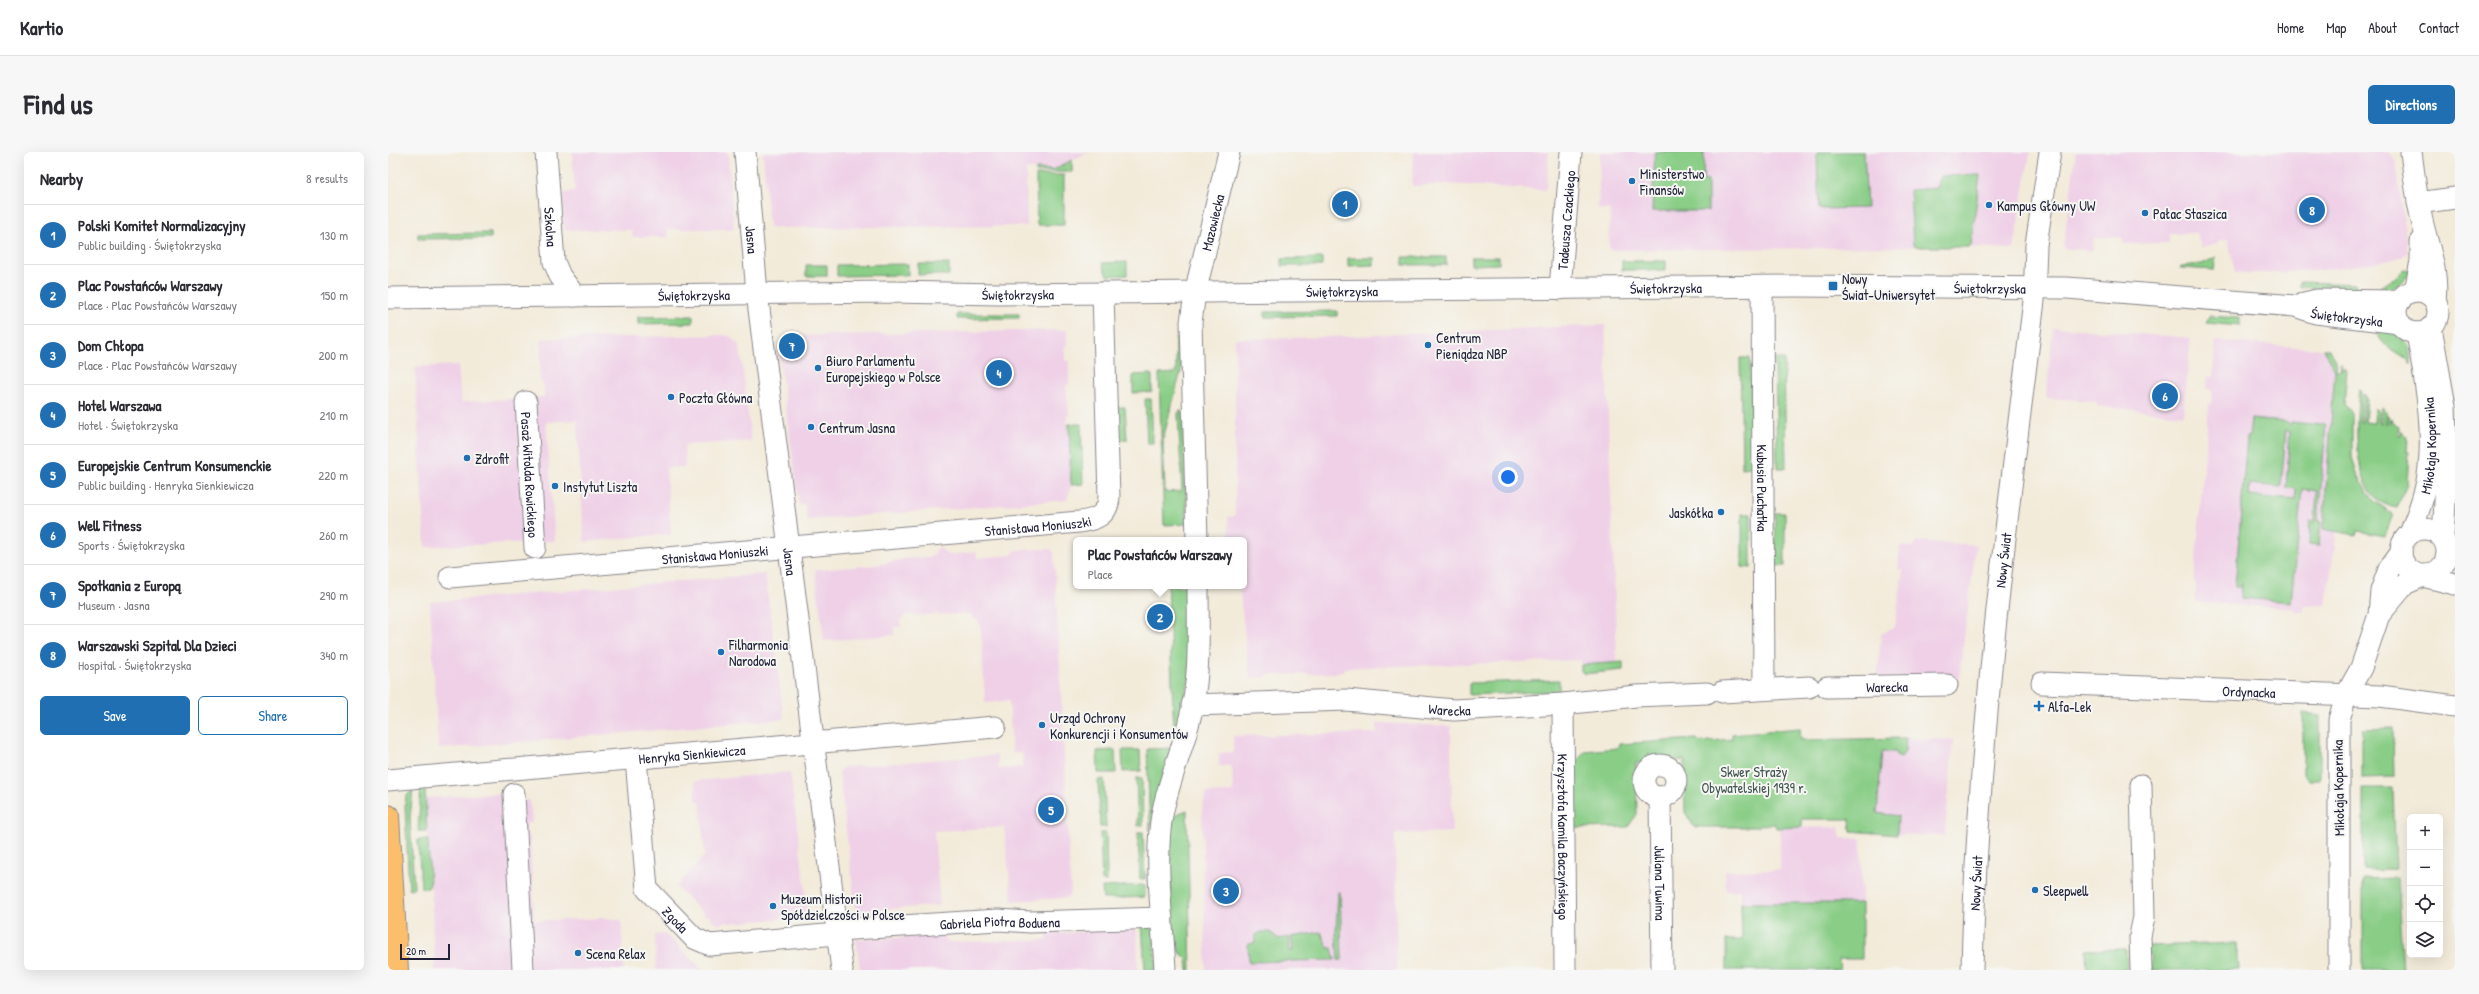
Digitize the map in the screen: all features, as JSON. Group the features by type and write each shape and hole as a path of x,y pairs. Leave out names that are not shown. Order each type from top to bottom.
{"main road":[{"path":"388,816 397,970"}],"street":[{"name":"Szkolna","path":"546,152 554,262 560,276 574,296"},
{"name":"Jasna","path":"745,152 757,293 842,970"},
{"name":"Mazowiecka","path":"1197,537 1191,322 1195,292 1229,152"},
{"name":"Tadeusza Czackiego","path":"1560,289 1571,152"},
{"name":"Nowy Świat","path":"1972,970 1981,781 1989,686 2034,288 2036,245 2050,152"},
{"path":"2411,152 2420,210 2433,259 2437,284 2435,300 2438,314 2416,328 2396,312 2407,296 2421,261 2420,210"},
{"path":"2420,210 2455,198"},
{"name":"Świętokrzyska","path":"388,298 757,293 1103,294 1762,287 2067,288 2295,306 2316,313 2416,328"},
{"name":"Kubusia Puchatka","path":"1762,287 1764,689"},
{"path":"2407,296 2423,292 2435,300"},
{"name":"Stanisława Moniuszki","path":"450,577 1090,521 1106,509 1109,497 1103,294"},
{"name":"Świętokrzyska","path":"2295,306 2317,300 2407,296"},
{"name":"Mikołaja Kopernika","path":"2416,328 2445,406 2451,465 2449,551"},
{"name":"Mikołaja Kopernika","path":"2410,534 2424,493 2429,462 2429,405 2416,328"},
{"name":"Pasaż Witolda Rowickiego","path":"526,402 535,548"},
{"path":"2423,576 2437,572 2442,567 2449,551 2436,532 2428,529 2418,530 2410,534 2403,542 2401,553 2406,566 2416,574 2423,576 2455,584"},
{"name":"Mikołaja Kopernika","path":"2339,970 2337,732 2346,695 2361,668 2379,615 2381,591 2390,569 2401,553"},
{"name":"Mikołaja Kopernika","path":"2379,615 2405,584 2423,576"},
{"path":"1165,970 1160,849 1162,816 1192,705 1199,667 1198,589"},
{"name":"Ordynacka","path":"2042,683 2380,696 2455,706"},
{"name":"Warecka","path":"1192,705 1360,701 1454,710 1563,704 1636,696 1764,689 1947,685"},
{"name":"Krzysztofa Kamila Baczyńskiego","path":"1563,704 1565,970"},
{"name":"Henryka Sienkiewicza","path":"388,780 995,727"},
{"name":"Zgoda","path":"636,759 647,889 694,938 710,945 837,932"},
{"path":"2141,785 2144,917 2140,936 2141,970"},
{"path":"514,794 523,970"},
{"name":"Juliana Tuwima","path":"1660,797 1662,970"},
{"name":"Gabriela Piotra Boduena","path":"837,932 998,920 1030,922 1162,918"}],"shaded area":[{"path":"572,152 728,152 734,229 668,229 668,237 632,237 632,230 564,230 563,195 564,193 575,191"},
{"path":"763,152 1088,152 1053,170 1026,169 1027,226 769,228"},
{"path":"1414,152 1549,152 1546,190 1448,184 1412,186"},
{"path":"1600,152 2030,153 2014,249 1968,247 1971,245 1920,247 1913,243 1913,246 1908,247 1615,250 1610,249 1609,246 1610,210 1598,209"},
{"path":"2076,152 2389,152 2396,161 2408,251 2402,258 2353,266 2313,271 2286,271 2286,273 2235,273 2228,239 2202,248 2196,233 2169,234 2169,243 2124,244 2123,237 2094,238 2092,251 2063,248"},
{"path":"1605,325 1617,663 1581,665 1581,660 1344,668 1344,671 1339,673 1267,675 1267,677 1250,678 1239,589 1247,589 1247,537 1229,537 1228,517 1235,516 1235,339 1327,337"},
{"path":"2053,327 2191,338 2183,415 2097,406 2096,401 2046,398"},
{"path":"1067,330 1065,361 1069,361 1069,385 1066,385 1069,415 1067,416 1067,424 1070,423 1071,485 1067,500 807,520 805,504 799,505 778,349 779,344 786,336"},
{"path":"730,336 740,346 751,441 684,445 685,467 666,468 671,534 584,542 577,420 546,422 555,541 425,547 415,367 458,365 461,402 544,397 544,386 540,380 541,339"},
{"path":"2216,341 2323,349 2335,370 2323,529 2337,531 2326,605 2304,606 2304,612 2295,612 2295,609 2195,602 2196,582 2194,582 2209,404 2211,404 2212,390 2207,389 2208,377 2213,377"},
{"path":"1916,541 1976,545 1959,679 1877,677 1881,634 1895,627 1903,570 1898,569 1900,546 1914,547"},
{"path":"939,547 948,555 976,552 977,558 1011,555 1016,550 1050,549 1054,552 1071,893 1067,898 1012,901 1004,827 934,831 940,905 856,912 839,773 843,767 997,755 998,769 1023,767 1022,752 1012,753 1009,701 985,703 981,630 978,620 973,619 971,614 905,615 901,620 901,627 894,627 894,635 824,641 815,570 877,565 903,559 931,557"},
{"path":"765,574 784,719 438,749 430,602"},
{"path":"1377,723 1451,726 1452,832 1395,834 1397,970 1206,970 1202,809 1206,793 1233,792 1232,766 1219,766 1219,753 1233,752 1233,736 1377,733"},
{"path":"1906,738 1953,740 1945,836 1882,834 1851,831 1850,819 1802,819 1800,740"},
{"path":"790,772 805,886 806,898 803,900 807,906 805,913 797,917 791,914 790,918 728,923 726,921 720,924 714,923 710,915 706,916 676,887 705,855 700,801 696,801 695,781"},
{"path":"500,793 501,802 530,800 532,823 526,823 527,835 530,837 535,921 606,918 621,920 624,970 435,970 426,798"},
{"path":"1839,827 1841,838 1861,839 1862,903 1741,903 1741,890 1726,891 1725,871 1780,870 1780,828"},
{"path":"1137,930 1138,970 860,970 856,939 946,936 946,942 1047,940 1047,933"},
{"path":"665,934 703,970 656,970 655,935"}],"green space":[{"path":"1655,152 1704,152 1703,180 1708,181 1708,211 1652,211"},
{"path":"1817,152 1864,152 1867,208 1819,209"},
{"path":"1072,160 1072,172 1036,172 1036,169 1053,170"},
{"path":"1036,175 1064,175 1064,225 1037,225"},
{"path":"1980,175 1971,245 1968,247 1920,247 1913,245 1910,190 1937,188 1941,176"},
{"path":"491,233 491,238 418,239 418,234"},
{"path":"1403,257 1446,257 1446,265 1403,265"},
{"path":"1471,257 1499,257 1499,264 1471,265"},
{"path":"2216,257 2214,270 2180,268 2181,266 2202,264"},
{"path":"1322,258 1322,266 1282,266 1282,259"},
{"path":"1348,258 1374,258 1374,265 1348,266"},
{"path":"1622,261 1666,261 1666,270 1622,270"},
{"path":"1127,262 1127,275 1107,276 1102,263"},
{"path":"908,264 908,275 837,276 837,265"},
{"path":"918,264 949,264 949,275 918,275"},
{"path":"806,265 827,265 827,276 806,276"},
{"path":"2404,269 2411,270 2402,282 2394,288 2379,291 2381,286 2398,276"},
{"path":"2299,282 2356,284 2357,291 2299,287"},
{"path":"1337,311 1337,316 1265,317 1265,312"},
{"path":"957,314 1019,314 1019,318 957,319"},
{"path":"693,316 693,323 638,324 638,317"},
{"path":"2209,316 2240,318 2240,326 2206,323"},
{"path":"2378,326 2402,335 2409,347 2411,364 2401,355 2384,344 2378,333"},
{"path":"1176,338 1180,338 1181,371 1163,439 1165,492 1182,491 1178,413 1181,410 1183,414 1187,524 1164,525 1159,374 1176,373"},
{"path":"2323,349 2329,349 2337,364 2336,371 2340,371 2341,363 2342,371 2344,367 2347,370 2344,404 2352,413 2352,457 2358,476 2373,500 2393,514 2385,536 2357,531 2356,535 2323,529 2335,370"},
{"path":"1740,358 1750,358 1752,467 1742,468"},
{"path":"1775,359 1784,359 1786,468 1777,468"},
{"path":"1152,374 1152,392 1133,393 1133,375"},
{"path":"2359,388 2362,392 2360,422 2362,422 2364,394 2367,398 2365,422 2374,423 2375,408 2380,412 2379,423 2381,424 2382,407 2387,412 2386,424 2387,413 2390,417 2390,424 2392,418 2394,424 2399,427 2398,434 2401,435 2401,430 2408,437 2407,452 2409,452 2407,484 2397,508 2381,502 2370,491 2363,476 2357,439"},
{"path":"1145,399 1151,399 1153,443 1147,443"},
{"path":"1115,407 1125,407 1127,440 1113,440"},
{"path":"2251,419 2286,422 2290,425 2291,422 2322,425 2323,423 2326,425 2318,521 2321,522 2319,545 2309,544 2310,521 2315,521 2317,491 2302,489 2291,602 2241,598 2242,583 2241,587 2235,587 2247,437 2249,437","holes":["2286,430 2290,432 2286,488 2296,489 2295,500 2249,496 2250,484 2281,487"]},
{"path":"1069,424 1081,424 1083,484 1071,485"},
{"path":"1775,513 1785,513 1785,566 1776,566"},
{"path":"1742,514 1751,514 1751,568 1742,567"},
{"path":"1168,589 1189,589 1190,675 1177,733 1174,733"},
{"path":"1623,662 1623,670 1584,674 1581,671 1581,665"},
{"path":"1559,680 1559,691 1469,695 1469,683"},
{"path":"2303,713 2320,715 2320,780 2309,780 2303,774"},
{"name":"Skwer Straży Obywatelskiej 1939 r.","path":"1800,728 1801,740 1906,738 1905,752 1901,757 1896,755 1895,752 1882,752 1877,813 1898,816 1897,835 1851,831 1850,819 1802,819 1802,827 1776,828 1775,824 1759,825 1759,827 1694,827 1685,812 1684,760 1636,763 1637,814 1628,827 1574,828 1574,765 1585,751 1617,748 1619,744 1697,739 1699,742 1732,739 1732,734"},
{"path":"2393,728 2394,777 2362,778 2362,729"},
{"path":"1173,748 1150,831 1147,749"},
{"path":"1115,750 1116,773 1098,773 1097,751"},
{"path":"1122,750 1140,750 1141,771 1123,772"},
{"path":"1136,778 1142,778 1143,825 1138,826"},
{"path":"1104,779 1106,827 1100,827 1098,780"},
{"path":"421,786 425,786 427,831 418,831"},
{"path":"2363,788 2393,788 2396,869 2363,870"},
{"path":"413,789 410,818 414,888 409,889 405,806 406,797"},
{"path":"1187,810 1191,970 1188,970 1187,959 1172,945 1170,840 1173,821 1177,814"},
{"path":"1138,832 1143,832 1145,879 1140,879"},
{"path":"1100,833 1106,833 1107,881 1102,881"},
{"path":"418,840 428,840 430,885 428,888 421,888"},
{"path":"2397,878 2403,970 2363,970 2363,879"},
{"path":"1145,885 1145,897 1103,899 1102,887"},
{"path":"1338,892 1340,892 1342,960 1338,960 1336,933"},
{"path":"1741,903 1862,903 1862,959 1839,959 1840,970 1726,970 1726,940 1742,940"},
{"path":"1142,925 1153,928 1157,970 1145,970"},
{"path":"1261,932 1270,932 1279,939 1289,937 1290,951 1293,951 1291,937 1321,932 1328,948 1332,948 1335,960 1249,962 1248,944 1254,943 1256,935"},
{"path":"2237,943 2239,970 2152,970 2151,956 2146,953 2146,946"},
{"path":"2126,949 2127,970 2087,970 2086,950"}],"place":[{"name":"Ministerstwo Finansów","path":"1632,181"},
{"name":"Polski Komitet Normalizacyjny","path":"1345,204"},
{"name":"Kampus Główny UW","path":"1989,205"},
{"name":"Warszawski Szpital Dla Dzieci","path":"2312,210"},
{"name":"Pałac Staszica","path":"2145,213"},
{"name":"Nowy Świat-Uniwersytet","path":"1833,286"},
{"name":"Centrum Pieniądza NBP","path":"1428,345"},
{"name":"Spotkania z Europą","path":"792,346"},
{"name":"Biuro Parlamentu Europejskiego w Polsce","path":"818,368"},
{"name":"Hotel Warszawa","path":"999,373"},
{"name":"Well Fitness","path":"2165,396"},
{"name":"Poczta Główna","path":"671,397"},
{"name":"Centrum Jasna","path":"811,427"},
{"name":"Zdrofit","path":"467,458"},
{"name":"Instytut Liszta","path":"555,486"},
{"name":"Jaskółka","path":"1721,512"},
{"name":"Plac Powstańców Warszawy","path":"1160,617"},
{"name":"Filharmonia Narodowa","path":"721,652"},
{"name":"Alfa-Lek","path":"2039,706"},
{"name":"Urząd Ochrony Konkurencji i Konsumentów","path":"1042,725"},
{"name":"Europejskie Centrum Konsumenckie","path":"1051,810"},
{"name":"Sleepwell","path":"2035,890"},
{"name":"Dom Chłopa","path":"1226,891"},
{"name":"Muzeum Historii Spółdzielczości w Polsce","path":"773,906"},
{"name":"Scena Relax","path":"578,953"}]}
